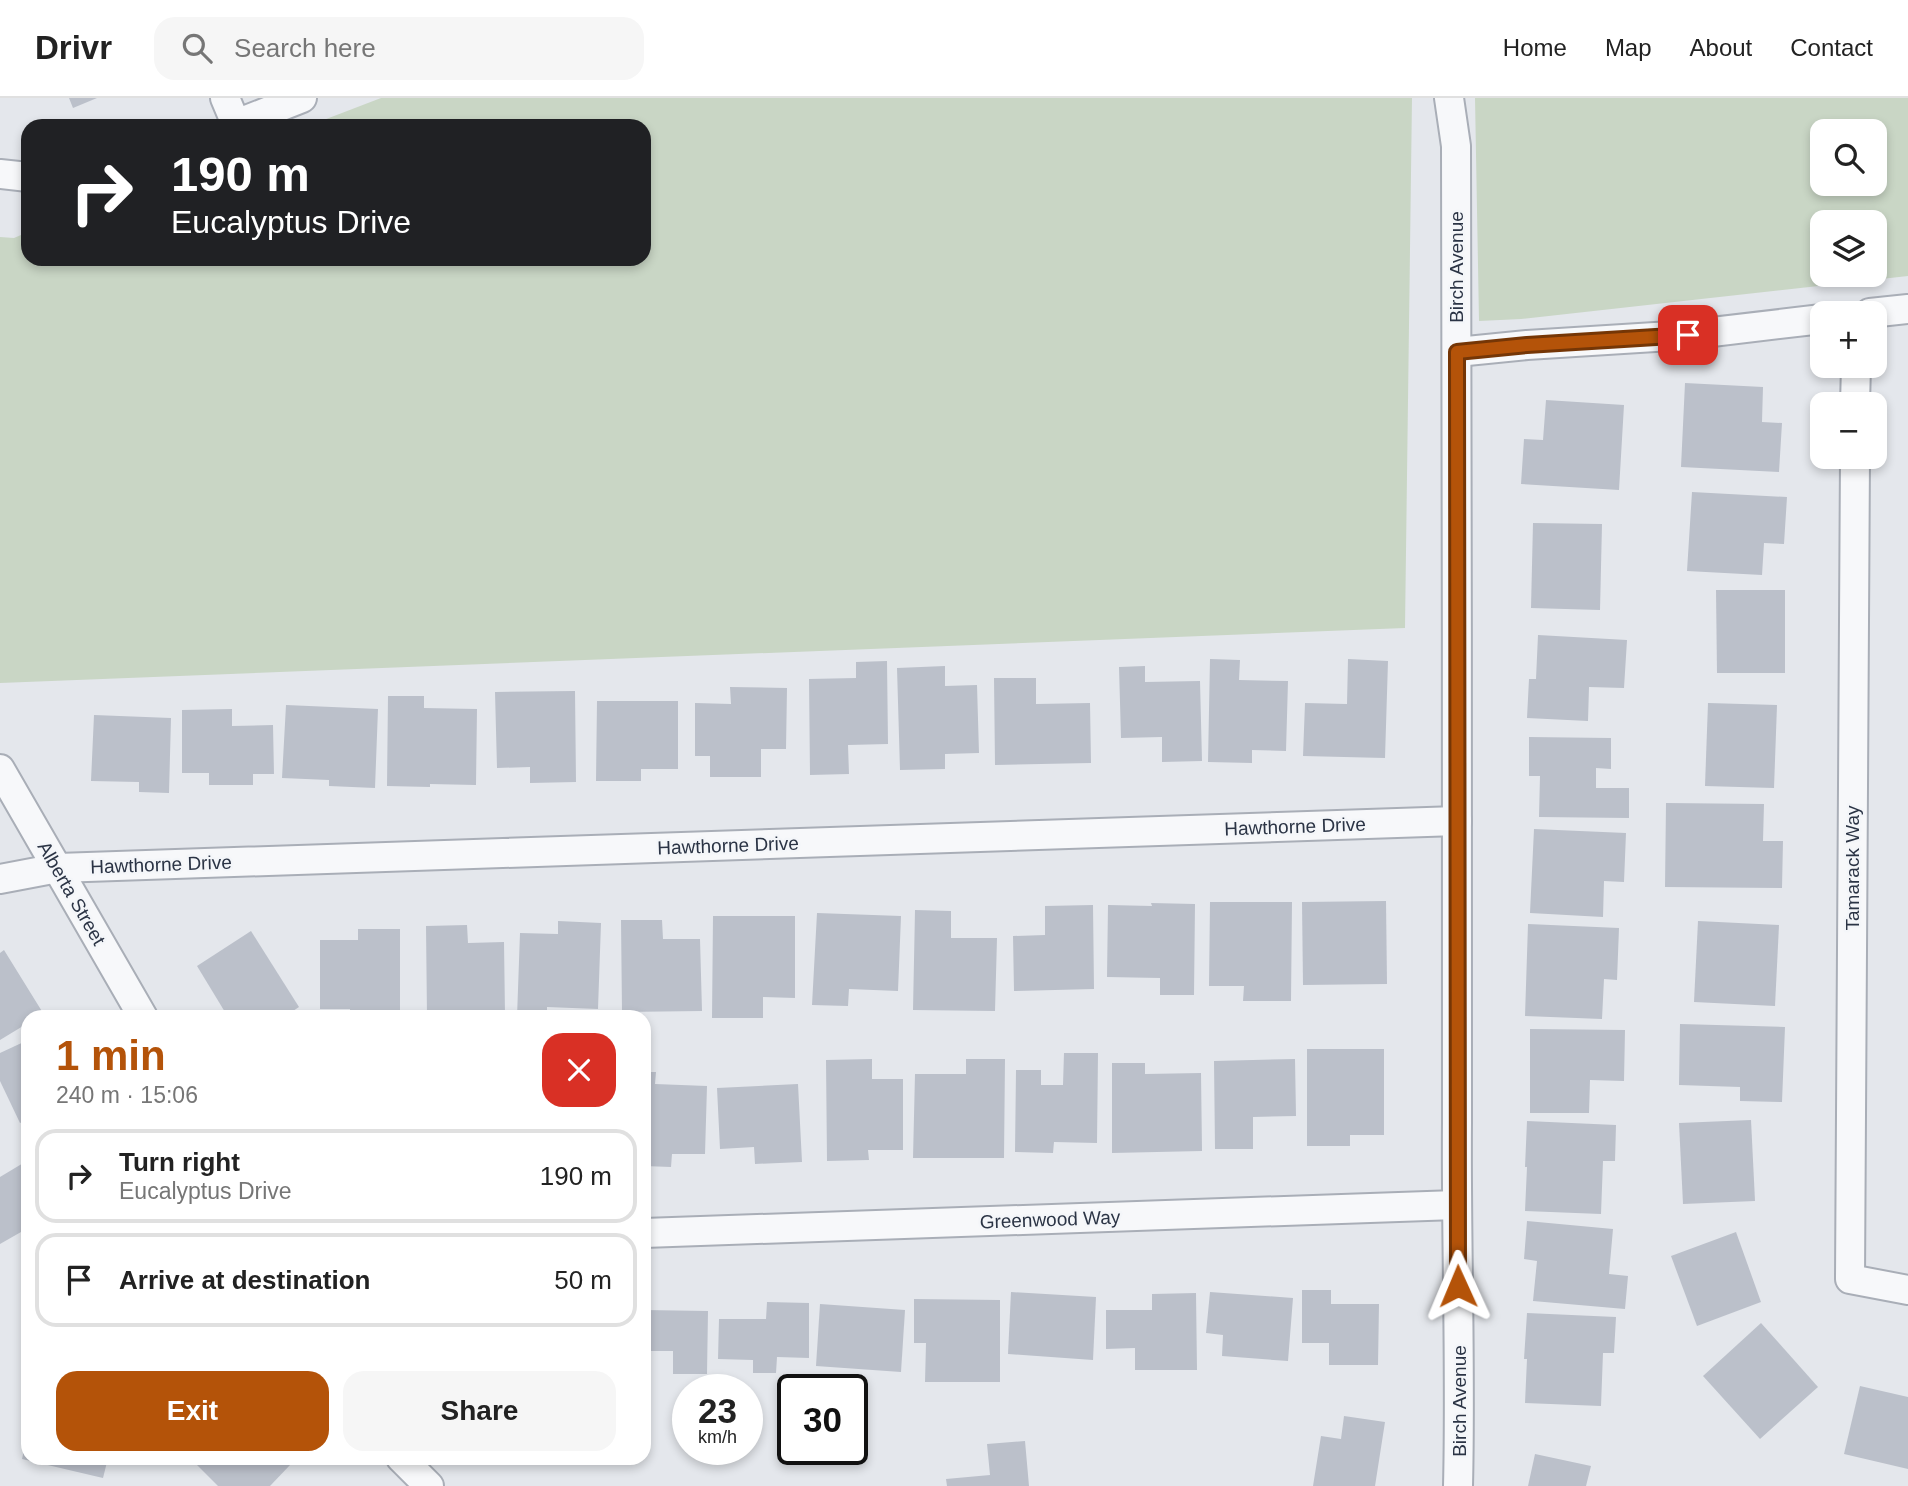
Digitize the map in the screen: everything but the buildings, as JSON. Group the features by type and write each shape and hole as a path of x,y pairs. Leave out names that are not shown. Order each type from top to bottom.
{"street":[{"path":"225,98 231,119"},
{"path":"248,119 302,98"},
{"name":"Birch Avenue","path":"1448,98 1456,146 1458,1486"},
{"path":"0,174 21,176"},
{"path":"1887,311 1908,309"},
{"path":"1457,352 1688,335 1810,320"},
{"name":"Tamarack Way","path":"1855,469 1850,1279 1908,1290"},
{"name":"Alberta Street","path":"0,769 139,1010"},
{"name":"Hawthorne Drive","path":"0,879 58,868 1457,821"},
{"name":"Greenwood Way","path":"651,1233 1457,1205"},
{"path":"408,1465 429,1486"}],"green space":[{"path":"381,98 1412,98 1405,628 0,683 0,237 14,238 21,235 21,266 651,266 651,119 326,119"},
{"path":"1475,98 1908,98 1908,276 1887,278 1887,210 1810,210 1810,287 1521,319 1479,321"}],"route":[{"path":"1458,1286 1457,352 1688,335"}]}
